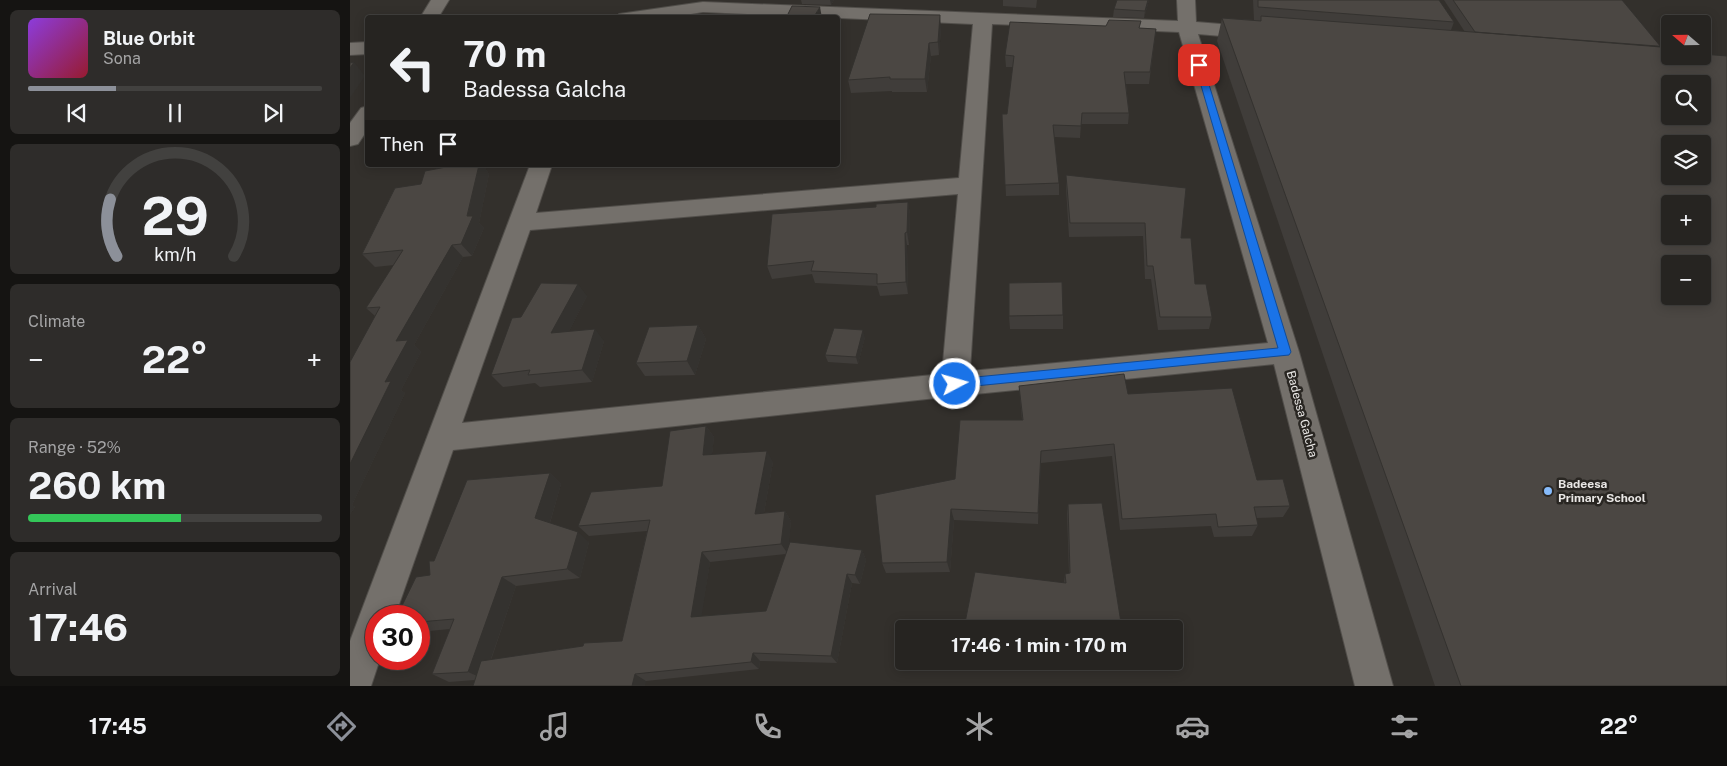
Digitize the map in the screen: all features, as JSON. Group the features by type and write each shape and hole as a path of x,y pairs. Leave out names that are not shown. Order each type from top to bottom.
{"street":[{"path":"431,15 440,0"},
{"name":"Badessa Galcha","path":"1186,0 1187,27 1285,352 1374,686"},
{"path":"646,15 703,7 1187,27 1276,34"},
{"path":"955,384 983,19"},
{"path":"350,49 365,48"},
{"path":"350,139 365,116"},
{"path":"382,605 540,167"},
{"path":"521,222 970,185"},
{"path":"442,438 955,384 1285,352"},
{"path":"352,686 365,651"}],"building":[{"path":"1117,0 1148,0 1145,11 1114,9"},
{"path":"1258,0 1439,0 1454,22 1258,7"},
{"path":"1453,0 1622,0 1661,47 1475,32"},
{"path":"792,6 820,7 815,15 788,15"},
{"path":"870,14 940,15 938,42 929,43 925,79 890,79 890,77 848,80"},
{"name":"Badeesa Primary School","path":"1261,16 1661,46 1661,65 1711,65 1711,55 1727,56 1727,686 1461,686 1222,18 1261,21"},
{"path":"1109,20 1141,21 1139,28 1156,29 1150,72 1124,72 1129,113 1082,113 1081,126 1053,125 1059,183 1005,185 1002,114 1007,114 1014,56 1005,55 1010,22 1106,26"},
{"path":"446,167 479,167 467,216 473,216 461,244 452,245 396,341 408,340 385,382 391,381 350,464 350,362 380,307 366,308 403,250 362,254 395,188 421,184 425,171"},
{"path":"1066,175 1186,188 1181,238 1191,238 1195,284 1206,284 1212,317 1160,317 1153,266 1147,266 1145,223 1070,223"},
{"path":"908,202 907,232 905,233 906,282 877,284 877,274 811,271 814,261 767,266 772,214 876,207 876,204"},
{"path":"1062,282 1063,315 1009,316 1009,283"},
{"path":"541,283 578,284 551,333 595,329 582,370 528,375 530,370 491,375 512,318 521,317"},
{"path":"698,325 687,361 636,363 649,327"},
{"path":"834,328 863,330 856,357 825,355"},
{"path":"1124,374 1128,394 1232,388 1257,480 1283,479 1290,506 1254,507 1258,525 1218,527 1216,514 1122,519 1114,444 1041,451 1038,513 951,509 947,562 882,563 875,495 955,479 960,420 1023,420 1019,386"},
{"path":"706,426 703,455 767,451 755,514 785,511 781,544 702,552 691,617 766,611 790,542 862,550 855,575 847,574 831,656 753,653 751,662 635,674 632,686 473,686 481,661 583,646 584,643 622,641 650,520 578,526 591,492 662,486 670,431"},
{"path":"550,473 535,518 578,532 567,569 502,577 468,672 432,674 454,619 430,621 430,605 402,605 416,577 430,575 429,561 434,561 467,480"},
{"path":"1102,503 1121,620 966,620 975,572 1066,583 1065,574 1070,573 1068,504"}],"place":[{"name":"Badeesa Primary School","path":"1548,491"}],"route":[{"path":"955,384 1285,352 1199,65"}]}
